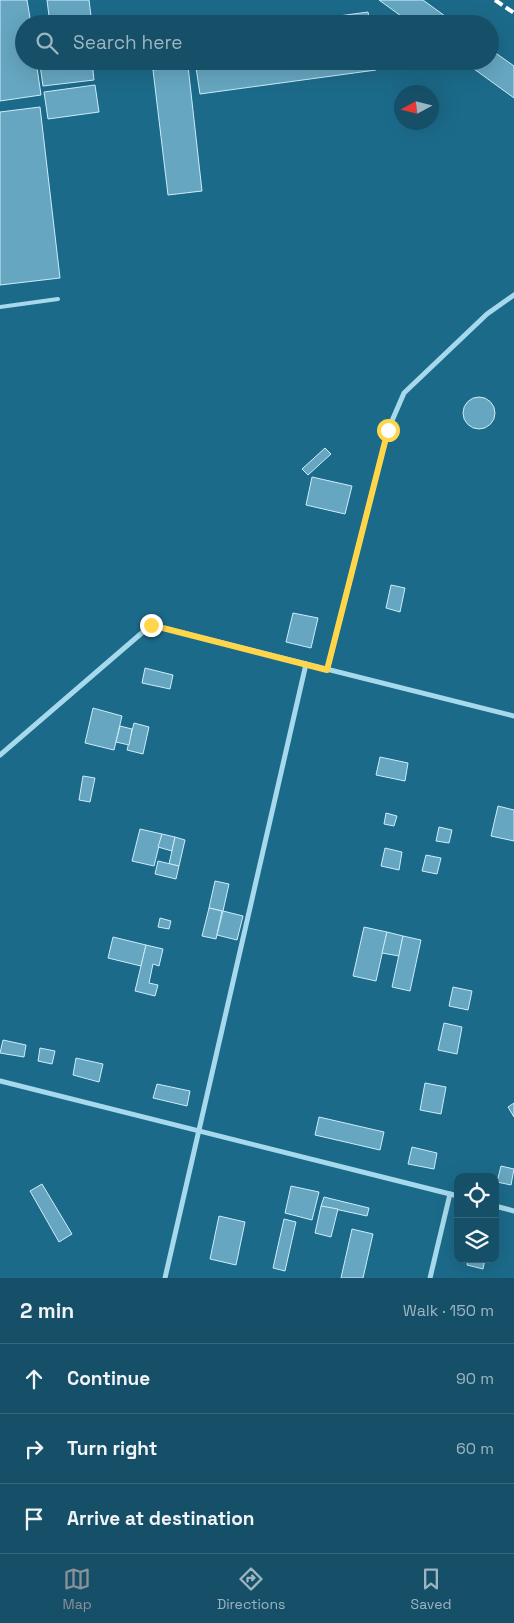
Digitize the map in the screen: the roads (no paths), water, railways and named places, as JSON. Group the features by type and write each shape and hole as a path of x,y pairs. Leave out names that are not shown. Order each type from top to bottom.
{"street":[{"path":"327,670 388,430 404,393 487,314 514,295"},
{"path":"0,754 151,625 514,716"},
{"path":"165,1278 306,664"},
{"path":"0,1081 454,1195"},
{"path":"430,1278 450,1194"},
{"path":"499,1207 514,1211"}],"lane":[{"path":"0,307 58,299"}],"railway":[{"path":"495,0 514,13"}]}
